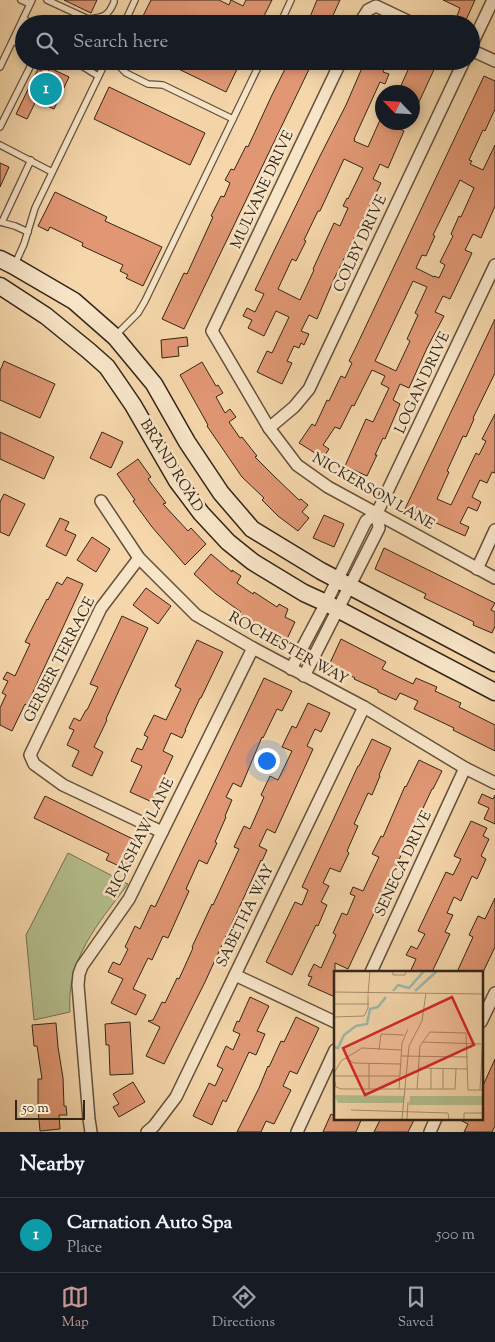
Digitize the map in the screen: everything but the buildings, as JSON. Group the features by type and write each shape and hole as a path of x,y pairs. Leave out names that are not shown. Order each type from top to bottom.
{"main road":[{"name":"BRAND ROAD","path":"7,262 74,301 115,337 154,384 187,442 221,493 252,529 344,583 495,663"},
{"path":"1,289 7,262"},
{"name":"BRAND ROAD","path":"1,289 46,316 107,367 133,405 177,481 201,513 228,542 253,562 304,593 495,692"}],"street":[{"path":"480,27 493,0"},
{"path":"365,15 368,10 376,6 395,15"},
{"path":"480,54 495,61"},
{"name":"MULVANE DRIVE","path":"212,331 337,70"},
{"name":"COLBY DRIVE","path":"269,428 294,408 309,389 460,70"},
{"name":"LOGAN DRIVE","path":"291,669 379,528 377,514 495,265"},
{"name":"NICKERSON LANE","path":"212,331 269,428 297,465 328,487 495,578"},
{"name":"ROCHESTER WAY","path":"101,501 139,558 196,616 364,708 465,768 495,783"},
{"path":"477,569 495,530"},
{"name":"GERBER TERRACE","path":"139,558 101,608 30,755 34,764 63,784 162,832"},
{"name":"LOGAN DRIVE","path":"304,676 332,606"},
{"name":"RICKSHAW LANE","path":"91,1132 78,985 79,974 82,966 129,899 253,648"},
{"name":"SABETHA WAY","path":"147,1132 154,1126 176,1097 364,708"},
{"name":"SENECA DRIVE","path":"371,971 465,768"},
{"path":"235,975 334,1022"},
{"path":"482,1020 495,993"},
{"path":"297,1132 334,1052"},
{"path":"430,1132 435,1120"}],"lane":[{"path":"21,0 31,2 25,15"},
{"path":"47,0 79,15"},
{"path":"106,15 110,12 114,0"},
{"path":"128,15 135,0"},
{"path":"284,15 291,0"},
{"path":"0,67 15,35"},
{"path":"0,127 28,70"},
{"path":"88,70 98,76"},
{"path":"7,262 24,244 35,208 102,70"},
{"path":"123,70 148,84 163,84 233,119"},
{"path":"115,337 138,313 145,301 257,70"},
{"path":"0,145 52,172"},
{"path":"28,232 1,222 32,160"}],"green space":[{"path":"68,853 128,884 86,943 73,975 70,993 70,1012 34,1020 26,935"}],"place":[{"name":"Carnation Auto Spa","path":"46,89"}]}
